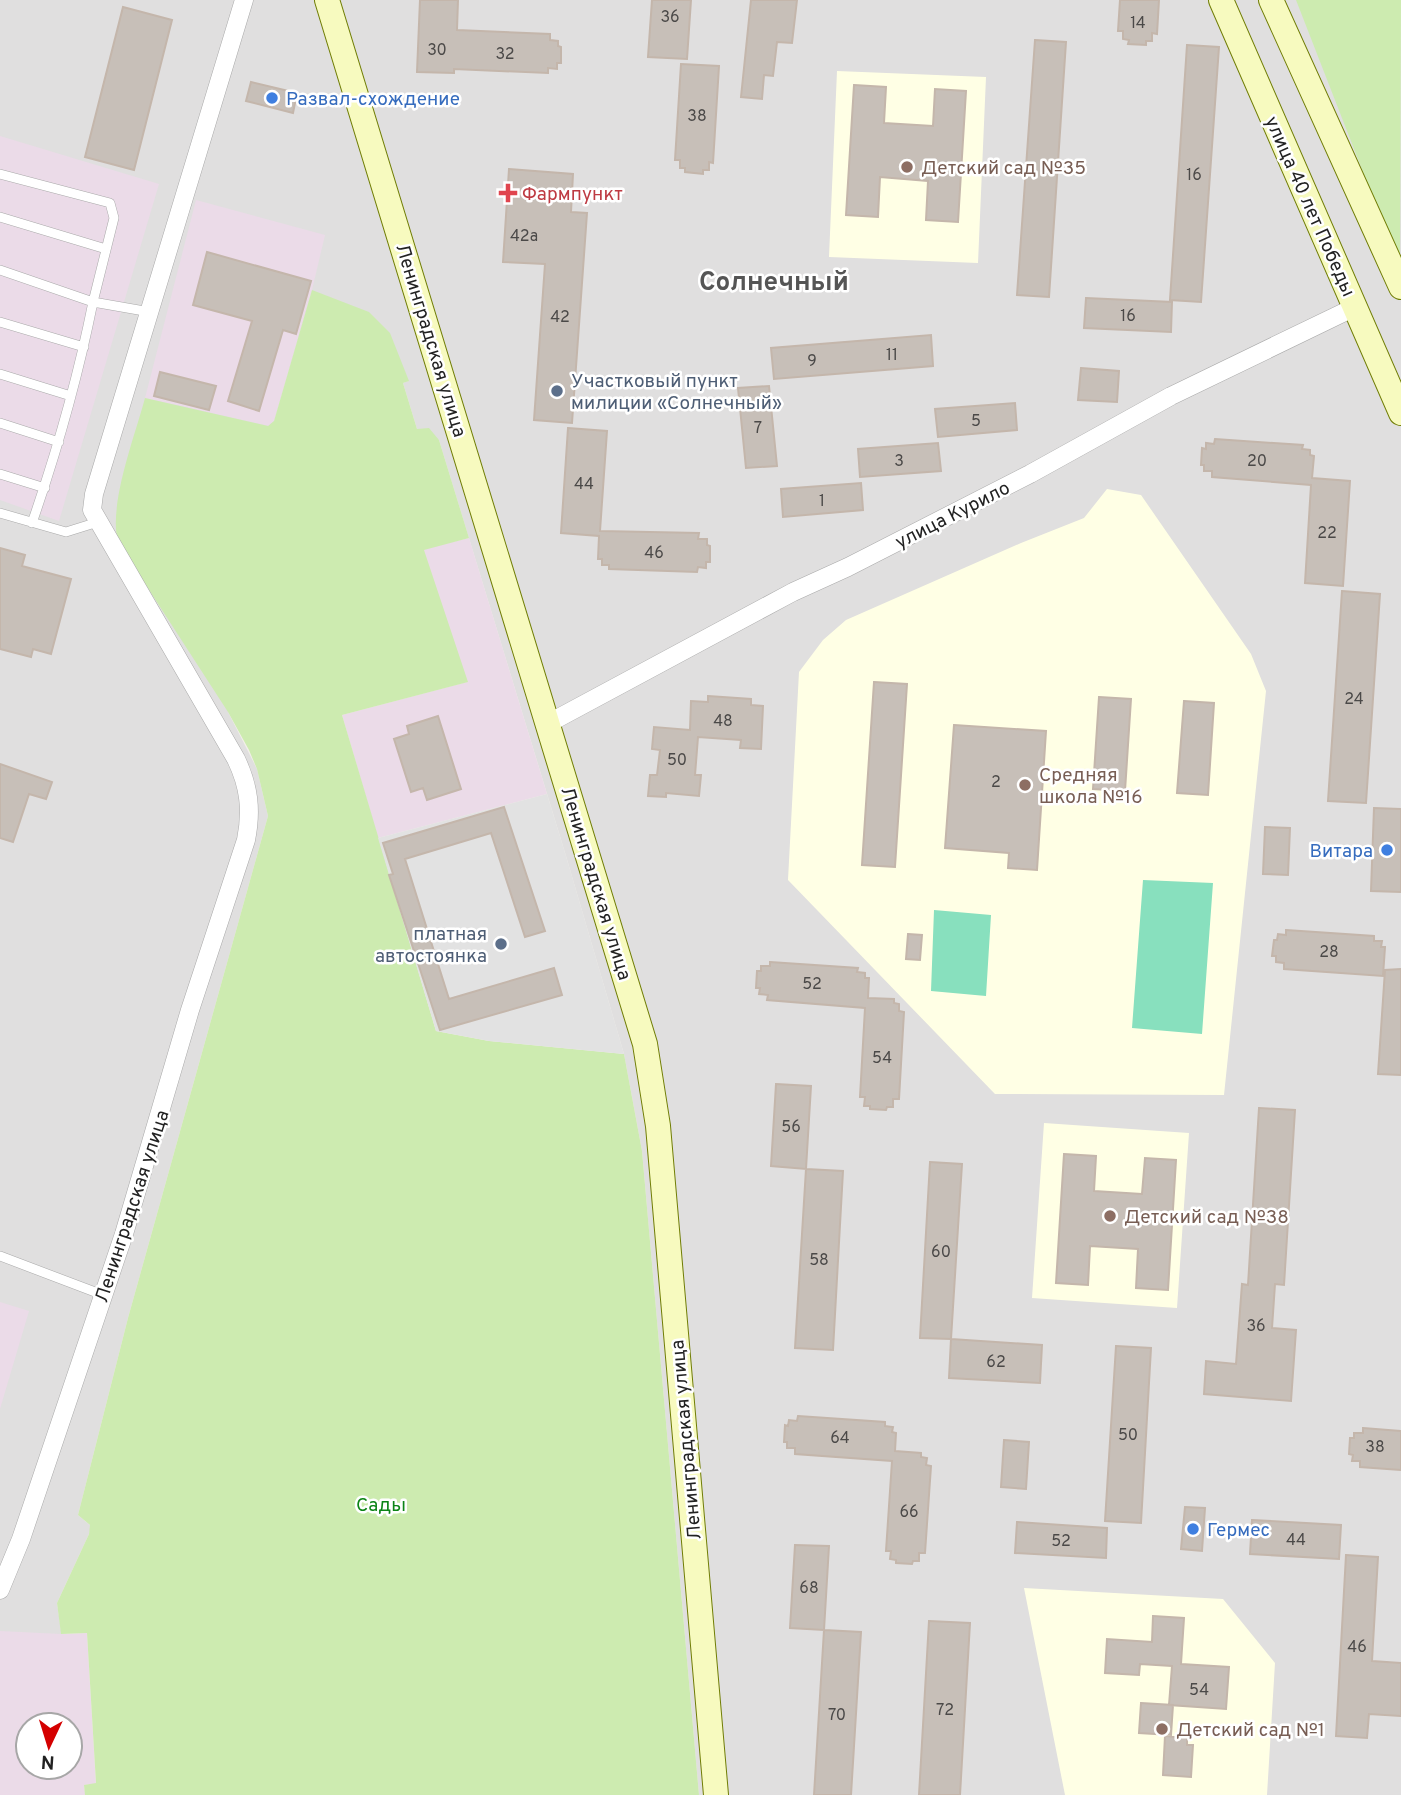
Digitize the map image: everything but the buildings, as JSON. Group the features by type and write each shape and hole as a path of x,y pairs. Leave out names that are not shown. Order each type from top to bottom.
{"street":[{"name":"Ленинградская улица","path":"0,1590 21,1539 103,1295 162,1109 190,1010 246,840 250,808 246,780 92,510 94,494 244,0"},
{"name":"Ленинградская улица","path":"327,0 549,723 650,1065 659,1126 716,1795"},
{"name":"улица 40 лет Победы","path":"1221,0 1401,413"},
{"path":"1271,0 1401,287"},
{"name":"улица Курило","path":"549,723 793,592 1031,474 1171,396 1356,306"}],"lane":[{"path":"0,174 110,203 114,218 59,442 32,523"},
{"path":"0,217 106,249"},
{"path":"0,270 93,302 150,312"},
{"path":"0,322 84,347"},
{"path":"0,374 71,396"},
{"path":"0,423 59,442"},
{"path":"0,474 45,488"},
{"path":"0,513 66,532 98,522"},
{"path":"0,1256 103,1295"}],"shaded area":[{"path":"0,0 1401,0 1401,1795 699,1795 642,1151 624,1054 439,440 417,429 403,383 408,381 312,291 274,421 228,712 257,769 268,816 128,1318 78,1515 91,1526 89,1534 57,1603 73,1711 14,1711 14,1781 83,1781 85,1795 0,1795"},
{"name":"Детский сад №35","path":"837,71 986,77 978,263 829,257"},
{"path":"0,136 159,184 59,521 0,500"},
{"path":"196,200 325,235 274,421 269,426 145,398"},
{"name":"Средняя школа №16","path":"1107,489 1141,495 1251,654 1266,691 1224,1095 995,1094 788,880 799,672 823,640 846,620 1084,518"},
{"path":"469,538 547,794 378,838 342,715 467,682 423,549"},
{"name":"платная автостоянка","path":"547,794 624,1054 489,1041 436,1031 378,838"},
{"name":"Детский сад №38","path":"1044,1123 1189,1133 1177,1308 1032,1298"},
{"path":"0,1302 29,1311 0,1409"},
{"name":"Детский сад №1","path":"1024,1588 1223,1599 1275,1663 1267,1795 1065,1795"},
{"path":"0,1631 87,1633 96,1784 84,1785 85,1795 0,1795"}],"green space":[{"path":"1296,0 1401,0 1400,267"},
{"name":"Сады","path":"312,290 369,312 390,333 409,381 403,383 417,429 429,428 439,440 469,538 424,550 468,682 342,715 436,1031 489,1041 624,1054 642,1151 699,1795 85,1795 84,1785 96,1783 87,1633 61,1634 57,1603 89,1534 90,1525 78,1515 128,1318 268,816 257,769 249,750 228,712 118,542 117,509 124,470 145,398 268,426 274,421"},
{"path":"1143,880 1213,883 1202,1034 1132,1028"},
{"path":"934,910 991,915 986,996 931,991"}],"place":[{"name":"Развал-схождение","path":"272,98"},
{"name":"Детский сад №35","path":"907,167"},
{"name":"Фармпункт","path":"508,193"},
{"name":"Участковый пункт милиции «Солнечный»","path":"557,391"},
{"name":"Средняя школа №16","path":"1025,785"},
{"name":"Витара","path":"1387,850"},
{"name":"платная автостоянка","path":"501,944"},
{"name":"Детский сад №38","path":"1110,1216"},
{"name":"Гермес","path":"1193,1529"},
{"name":"Детский сад №1","path":"1162,1729"}],"district":[{"name":"Солнечный","path":"774,281"}]}
